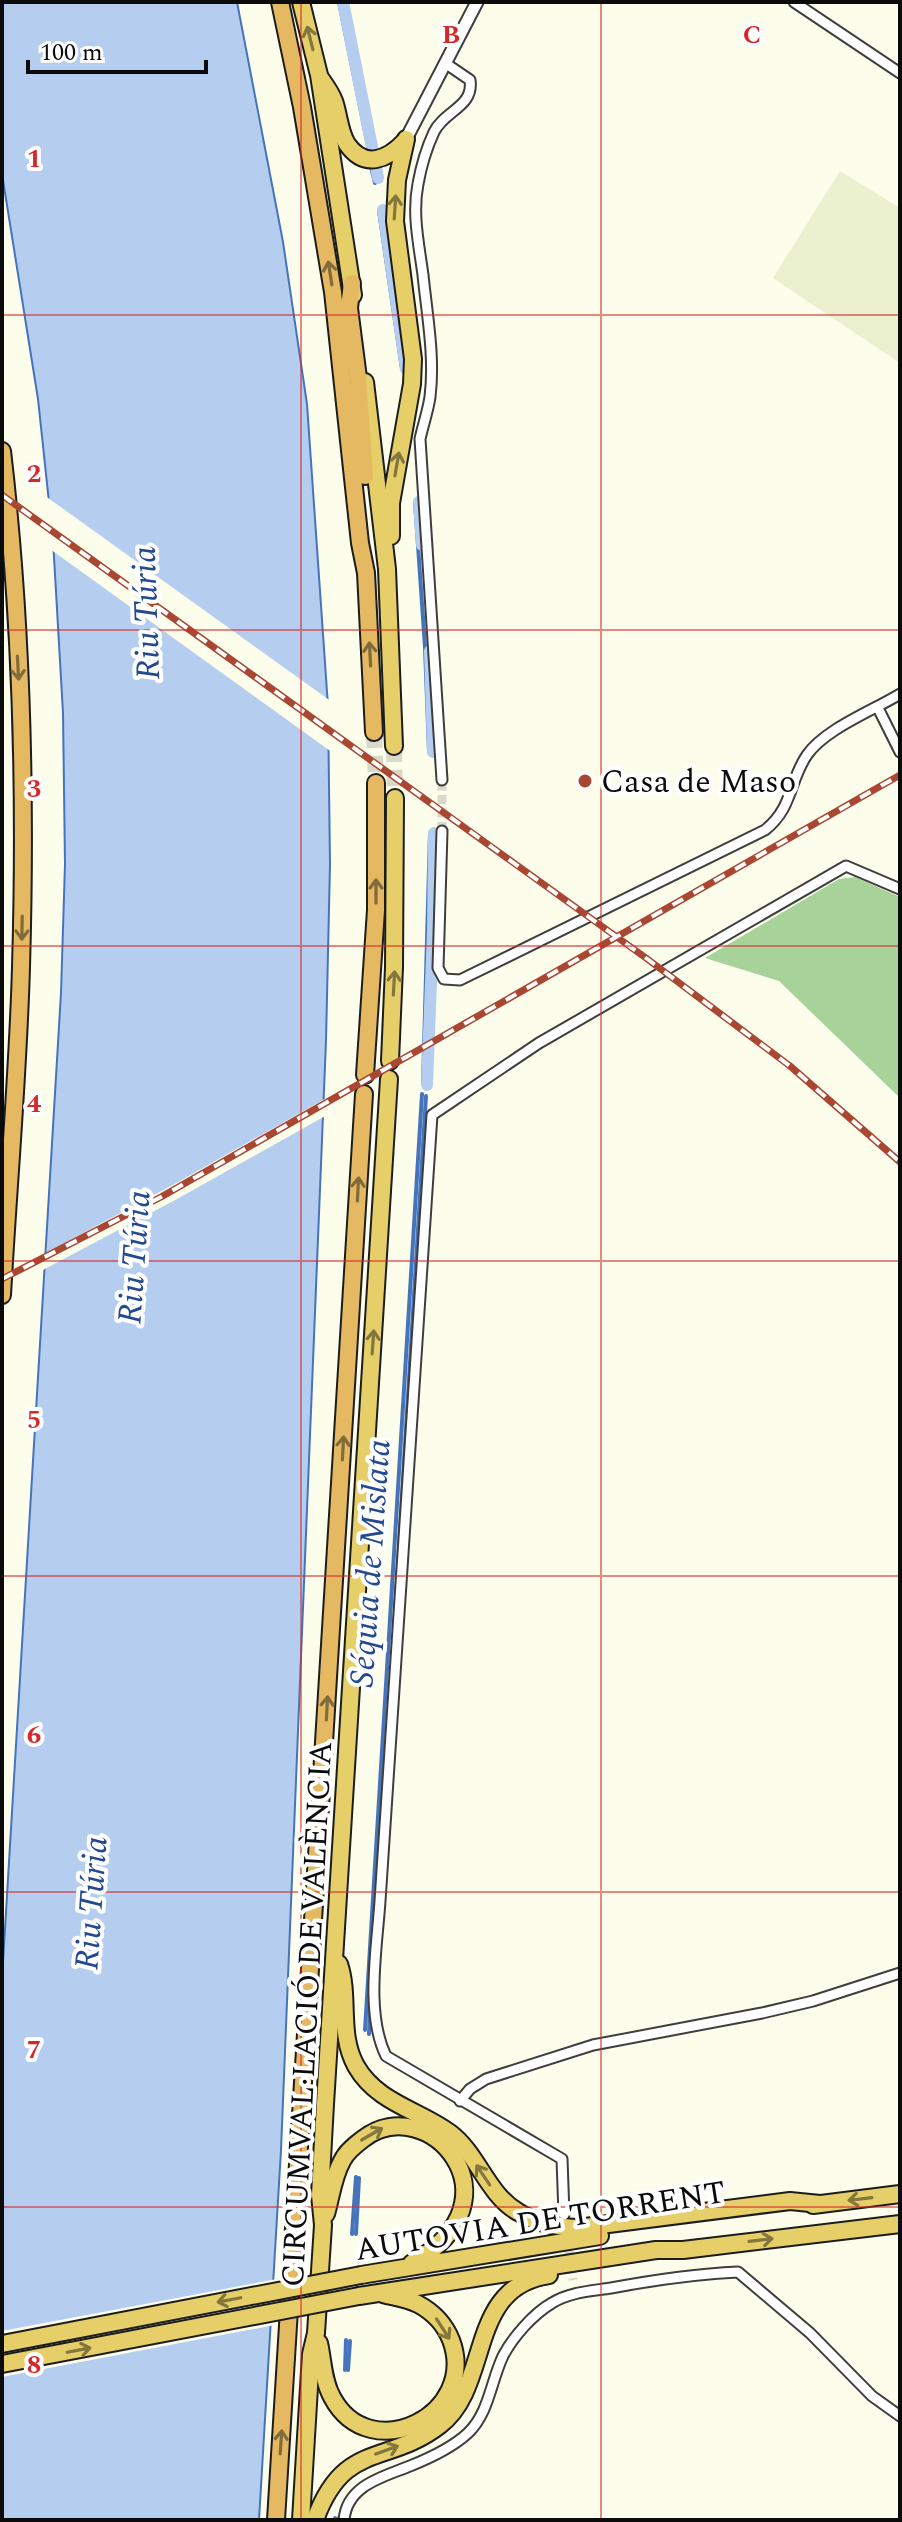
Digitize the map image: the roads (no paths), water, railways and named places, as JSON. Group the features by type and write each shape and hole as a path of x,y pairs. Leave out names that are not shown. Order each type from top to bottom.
{"highway":[{"path":"280,2 310,150 333,292 360,543 366,573 374,732"},
{"path":"301,2 319,75 374,445 387,569 394,746"},
{"path":"319,75 334,99 347,144 355,152 366,158 385,158 406,139"},
{"path":"387,569 391,503 412,384 413,359 395,221 397,180 406,139"},
{"path":"352,283 349,308 358,378 370,544 366,573"},
{"path":"2,451 10,514 23,839 21,969 2,1295"},
{"path":"365,1075 376,910 376,783"},
{"path":"390,1061 395,798"},
{"name":"CIRCUMVAL·LACIÓ DE VALÈNCIA","path":"301,2520 323,2225 320,2195 389,1079"},
{"name":"CIRCUMVAL·LACIÓ DE VALÈNCIA","path":"276,2520 364,1094"},
{"path":"335,1951 344,1978 348,2046 357,2067 371,2086 389,2100 433,2121 453,2135 500,2197 516,2212 556,2227 577,2228 790,2201 820,2204"},
{"path":"323,2225 342,2160 353,2146 384,2128 414,2129 429,2135 454,2155 462,2178 463,2203 453,2229 440,2243 403,2268"},
{"name":"AUTOVIA DE TORRENT","path":"2,2344 361,2275 623,2232 900,2194"},
{"name":"AUTOVIA DE TORRENT","path":"2,2364 377,2292 656,2250 683,2250 900,2224"},
{"path":"315,2520 334,2482 350,2466 368,2456 421,2438 442,2424 455,2409 465,2391 490,2318 510,2292 537,2277 658,2259 683,2250"},
{"path":"316,2333 325,2379 332,2398 345,2414 371,2429 389,2431 406,2429 423,2421 437,2409 454,2380 456,2361 453,2345 445,2328 419,2304 377,2292"}],"street":[{"path":"406,139 477,2"},
{"path":"794,2 900,73"},
{"path":"442,780 420,439 430,397 431,354 416,206 418,183 435,131 443,119 461,107 471,87 470,80 445,63"},
{"path":"442,831 438,968 444,979 460,980 765,830 777,820 788,803 805,757 820,740 900,694"},
{"path":"878,708 900,752"},
{"path":"564,2215 562,2159 386,2056 378,2039 374,2006 432,1115 539,1043 846,866 900,889"},
{"path":"460,2101 470,2089 486,2079 593,2045 775,2010 900,1973"},
{"path":"344,2520 345,2510 359,2490 375,2479 449,2448 468,2433 479,2420 503,2358 519,2332 552,2303 575,2294 686,2275 738,2272 810,2333 872,2396 900,2416"},
{"path":"573,2280 575,2294"}],"water":[{"name":"Riu Túria","path":"2,2 237,2 283,242 307,404 328,706 330,864 326,1041 281,2150 259,2520 2,2520 2,1979 61,993 65,864 63,713 53,540 38,399 2,174"}],"waterway":[{"name":"Séquia de Mislata","path":"339,2 369,151"},
{"name":"Séquia de Mislata","path":"343,2 373,152"},
{"path":"371,167 375,183"},
{"name":"Séquia de Mislata","path":"376,167 378,178"},
{"name":"Séquia de Mislata","path":"383,210 406,369"},
{"path":"379,211 402,369"},
{"name":"Séquia de Mislata","path":"415,502 429,752"},
{"name":"Séquia de Mislata","path":"419,502 422,545"},
{"name":"Séquia de Mislata","path":"430,651 433,752"},
{"path":"423,1084 430,833"},
{"name":"Séquia de Mislata","path":"427,1085 434,833"},
{"path":"365,2030 422,1094"},
{"name":"Séquia de Mislata","path":"394,1629 426,1096"},
{"name":"Séquia de Mislata","path":"369,2034 370,2005"},
{"name":"Séquia de Mislata","path":"352,2234 356,2177"},
{"name":"Séquia de Mislata","path":"356,2234 359,2178"},
{"name":"Séquia de Mislata","path":"345,2370 346,2340"},
{"name":"Séquia de Mislata","path":"348,2370 350,2341"}],"tunnel":[{"path":"374,732 376,783"},
{"path":"394,746 395,798"},
{"path":"442,780 442,831"},
{"path":"567,2238 573,2280"}],"railway":[{"path":"2,495 646,958 790,1066 900,1162"},
{"path":"2,1279 161,1197 900,775"}],"place":[{"name":"Casa de Maso","path":"585,781"}]}
